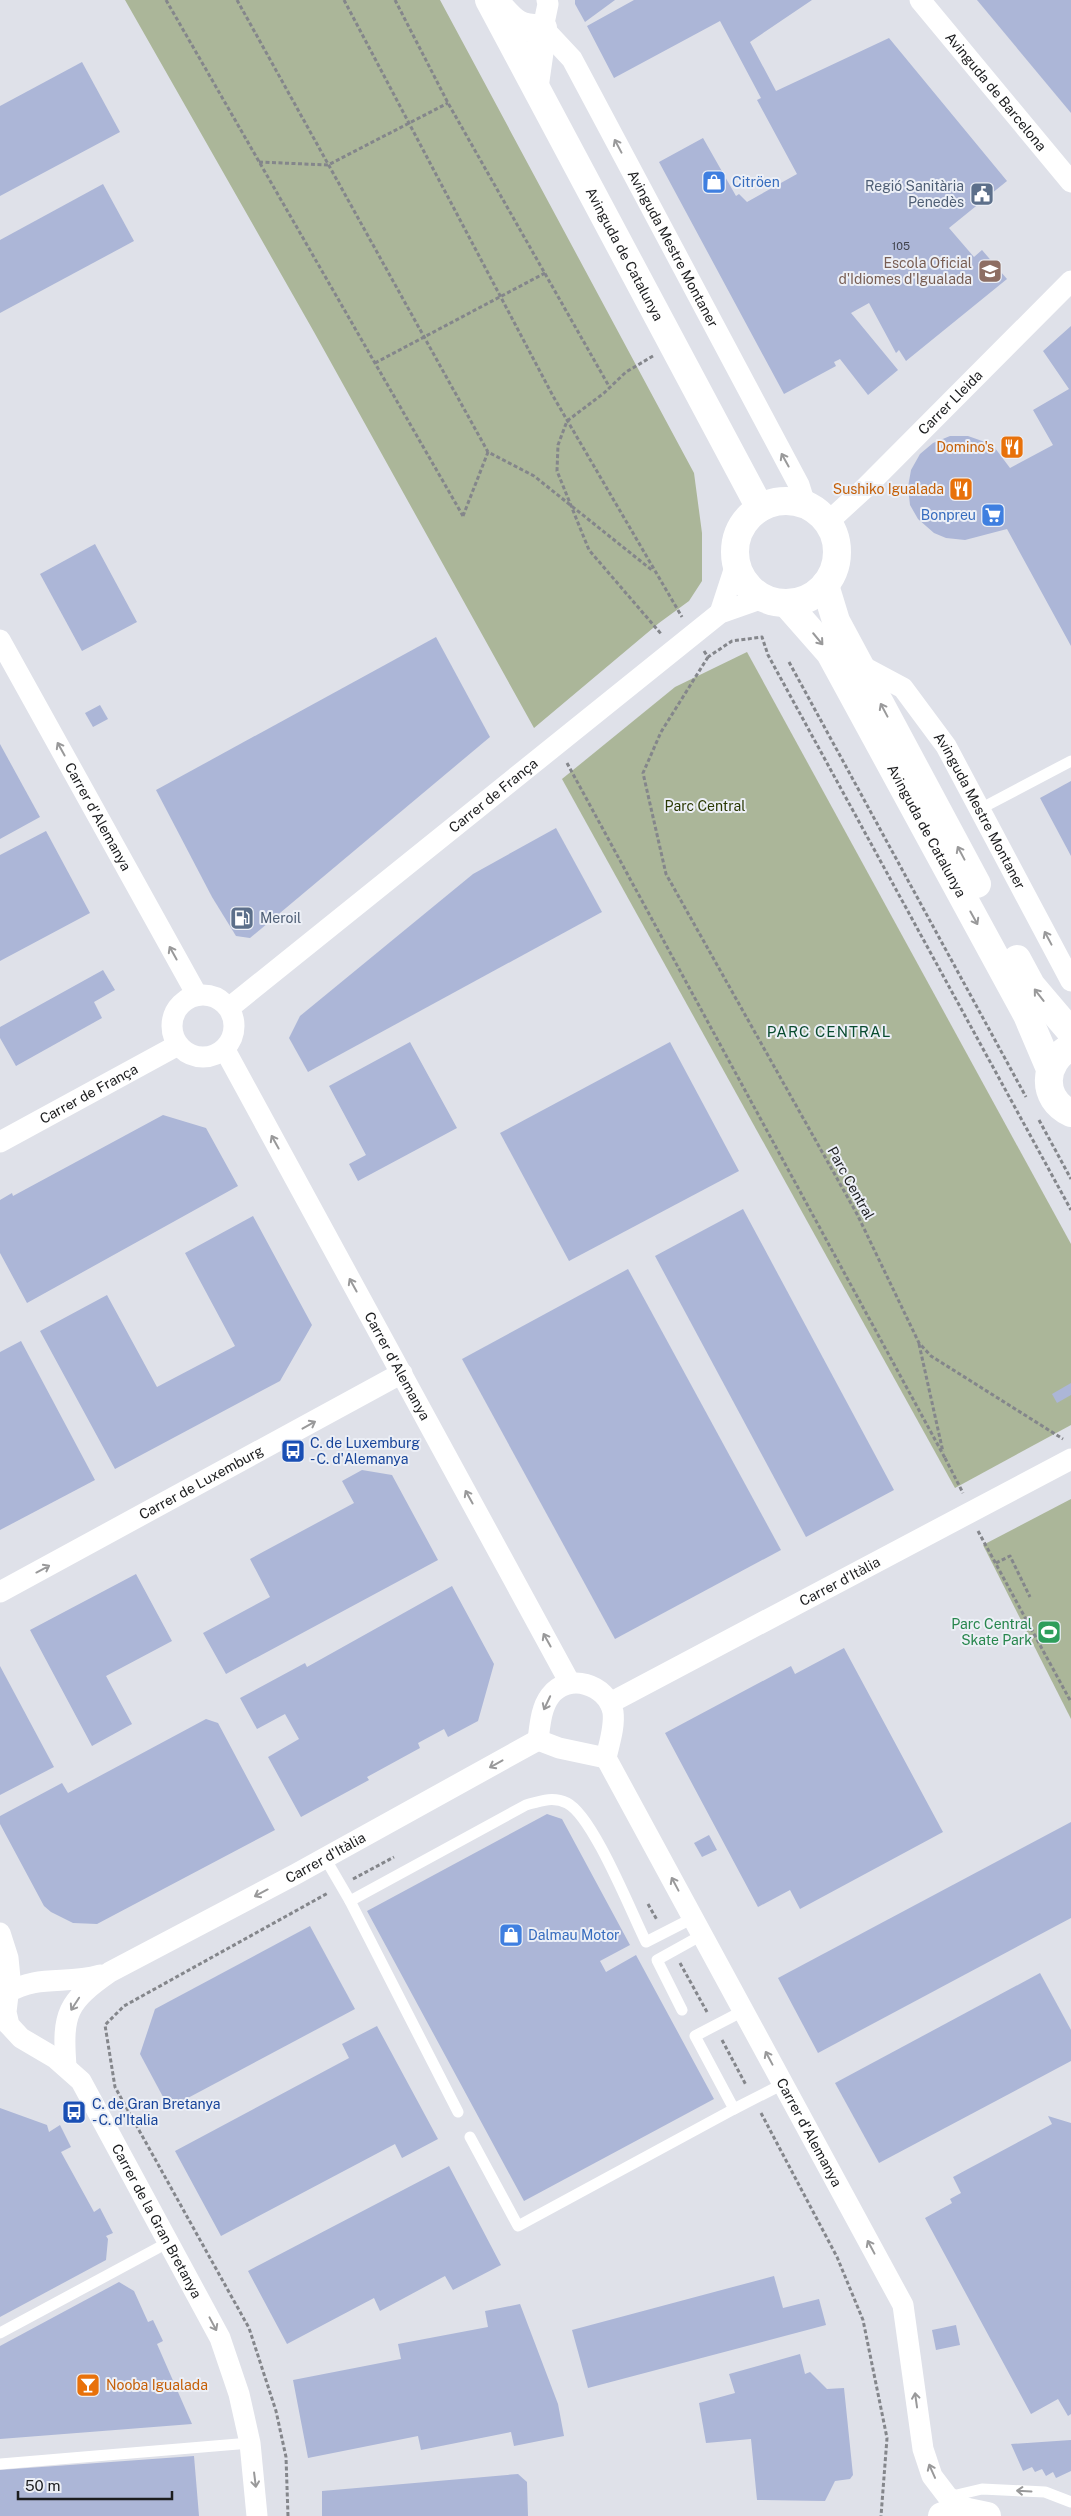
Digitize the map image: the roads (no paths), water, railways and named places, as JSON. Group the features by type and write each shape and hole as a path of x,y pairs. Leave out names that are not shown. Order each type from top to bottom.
{"street":[{"name":"Avinguda de Catalunya","path":"490,0 760,508"},
{"path":"494,0 515,23 529,29 542,28"},
{"path":"535,84 542,28 548,4 547,0"},
{"name":"Avinguda de Barcelona","path":"920,0 1071,182"},
{"name":"Avinguda Mestre Montaner","path":"542,28 572,59 799,485 804,504"},
{"name":"Carrer Lleida","path":"828,522 864,489 1071,281"},
{"path":"720,613 736,564 736,542 739,532 751,514 760,508 786,500 804,504 818,511 833,531 838,554 836,565 825,585 808,598 774,600 748,586 736,564"},
{"name":"Avinguda de Catalunya","path":"825,585 836,621 1031,985 1071,1032"},
{"name":"Avinguda de Catalunya","path":"774,600 830,653 1027,1015 1050,1069"},
{"name":"Carrer de França","path":"230,1008 558,746 720,613 774,600"},
{"name":"Carrer d'Alemanya","path":"0,640 197,996"},
{"name":"Avinguda Mestre Montaner","path":"860,665 903,688 946,746 1071,981"},
{"path":"207,995 218,998 230,1008 235,1030 231,1041 224,1050 213,1056 200,1058 188,1054 178,1045 173,1034 174,1015 185,1000 207,995"},
{"name":"Carrer de França","path":"0,1142 178,1045"},
{"path":"1071,1047 1055,1059 1050,1069 1049,1088 1052,1097 1058,1104 1071,1113"},
{"name":"Carrer d'Alemanya","path":"224,1050 570,1683"},
{"name":"Carrer de Luxemburg","path":"0,1592 402,1373"},
{"name":"Carrer d'Itàlia","path":"610,1703 975,1520 1071,1459"},
{"path":"570,1683 582,1683 593,1686 603,1693 610,1703 613,1722 606,1758 567,1750 538,1740 546,1703 552,1694 570,1683"},
{"name":"Carrer d'Itàlia","path":"66,2066 64,2038 68,2014 86,1988 110,1972 325,1858 538,1740"},
{"name":"Carrer d'Alemanya","path":"606,1758 903,2305 923,2449 945,2507"},
{"name":"Carrer de la Gran Bretanya","path":"0,1933 8,1958 10,1978 4,2028 66,2066 81,2081 220,2338 239,2394 250,2444 257,2516"},
{"name":"Carrer d'Itàlia","path":"7,1993 21,1984 90,1978 110,1972"},
{"path":"945,2507 953,2513 979,2514"}],"lane":[{"path":"980,809 1071,761"},
{"path":"350,1901 526,1805 549,1798 567,1803 589,1825 646,1942 664,1933 698,1927"},
{"path":"325,1858 350,1901 458,2112"},
{"path":"682,2010 657,1960 674,1951 698,1927"},
{"path":"734,2109 695,2036 743,2011"},
{"path":"470,2137 518,2226 783,2084"},
{"path":"0,2333 169,2242"},
{"path":"0,2464 250,2444"},
{"path":"945,2507 982,2489 1045,2492 1071,2502"}],"place":[{"name":"Citröen","path":"714,182"},
{"name":"Regió Sanitària Penedès","path":"982,194"},
{"name":"Escola Oficial d'Idiomes d'Igualada","path":"990,271"},
{"name":"Domino's","path":"1012,447"},
{"name":"Sushiko Igualada","path":"961,489"},
{"name":"Bonpreu","path":"993,515"},
{"name":"Meroil","path":"242,918"},
{"name":"C. de Luxemburg - C. d'Alemanya","path":"293,1451"},
{"name":"Parc Central Skate Park","path":"1049,1632"},
{"name":"Dalmau Motor","path":"511,1935"},
{"name":"C. de Gran Bretanya - C. d'Italia","path":"74,2112"},
{"name":"Nooba Igualada","path":"88,2385"}],"district":[{"name":"PARC CENTRAL","path":"829,1031"}],"park label":[{"name":"Parc Central","path":"705,806"}]}
